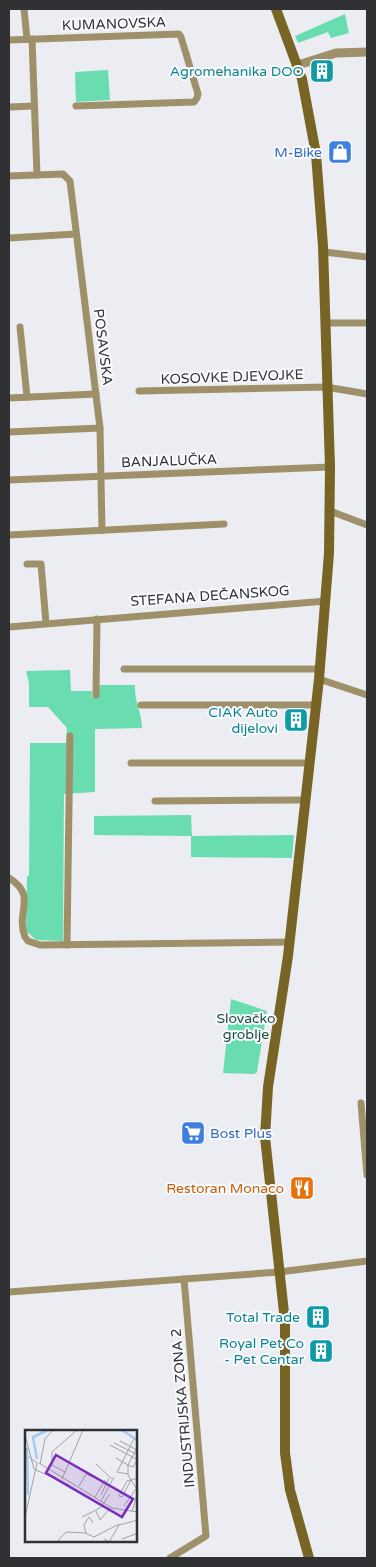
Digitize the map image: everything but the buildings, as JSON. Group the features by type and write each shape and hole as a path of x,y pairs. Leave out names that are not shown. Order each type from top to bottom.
{"main road":[{"path":"276,9 298,66 310,113 316,154 324,252 326,386 330,467 326,601 316,705 308,763 290,942 268,1088 265,1137 286,1349 285,1453 290,1490 309,1558"}],"street":[{"path":"9,176 37,175 29,39 24,9"},
{"name":"KUMANOVSKA","path":"9,40 178,34 184,44 198,94 194,102 76,106"},
{"path":"298,66 336,53 367,52"},
{"path":"9,106 34,106"},
{"name":"POSAVSKA","path":"9,398 96,394 68,176 63,174 37,175"},
{"path":"9,238 76,234"},
{"path":"324,252 367,257"},
{"path":"325,322 367,323"},
{"path":"20,327 26,397"},
{"name":"KOSOVKE DJEVOJKE","path":"139,392 326,386 367,394"},
{"path":"96,394 100,428 102,530"},
{"path":"9,432 100,428"},
{"name":"BANJALUČKA","path":"9,480 330,467"},
{"path":"330,511 367,525"},
{"path":"9,535 224,524"},
{"path":"27,564 41,564 46,623"},
{"name":"STEFANA DEČANSKOG","path":"9,627 97,618 326,601"},
{"path":"96,695 97,618"},
{"path":"124,669 319,674 367,695"},
{"path":"141,706 316,705"},
{"path":"67,945 70,736"},
{"path":"131,763 308,763"},
{"path":"155,801 304,800"},
{"path":"9,878 19,884 24,891 23,933 28,941 40,945 290,942"},
{"path":"362,1103 367,1175"},
{"path":"9,1292 279,1272 367,1261"},
{"name":"INDUSTRIJSKA ZONA 2","path":"170,1558 206,1536 184,1278"}],"green space":[{"path":"345,14 349,33 331,38 328,32 298,43 295,36"},
{"path":"108,70 110,100 76,102 75,72"},
{"path":"70,670 71,691 92,691 92,697 98,698 99,685 135,685 142,728 95,729 95,792 64,794 63,941 36,940 26,931 27,876 29,876 30,743 66,743 67,728 48,707 29,707 29,683 26,671"},
{"path":"191,815 192,836 294,835 292,858 191,857 191,836 94,835 94,816"},
{"name":"Slovačko groblje","path":"231,999 267,1011 257,1072 254,1074 223,1073"}],"place":[{"name":"Agromehanika DOO","path":"322,71"},
{"name":"M-Bike","path":"340,152"},
{"name":"CIAK Auto dijelovi","path":"296,720"},
{"name":"Bost Plus","path":"193,1133"},
{"name":"Restoran Monaco","path":"302,1188"},
{"name":"Total Trade","path":"318,1317"},
{"name":"Royal Pet Co - Pet Centar","path":"321,1351"}]}
